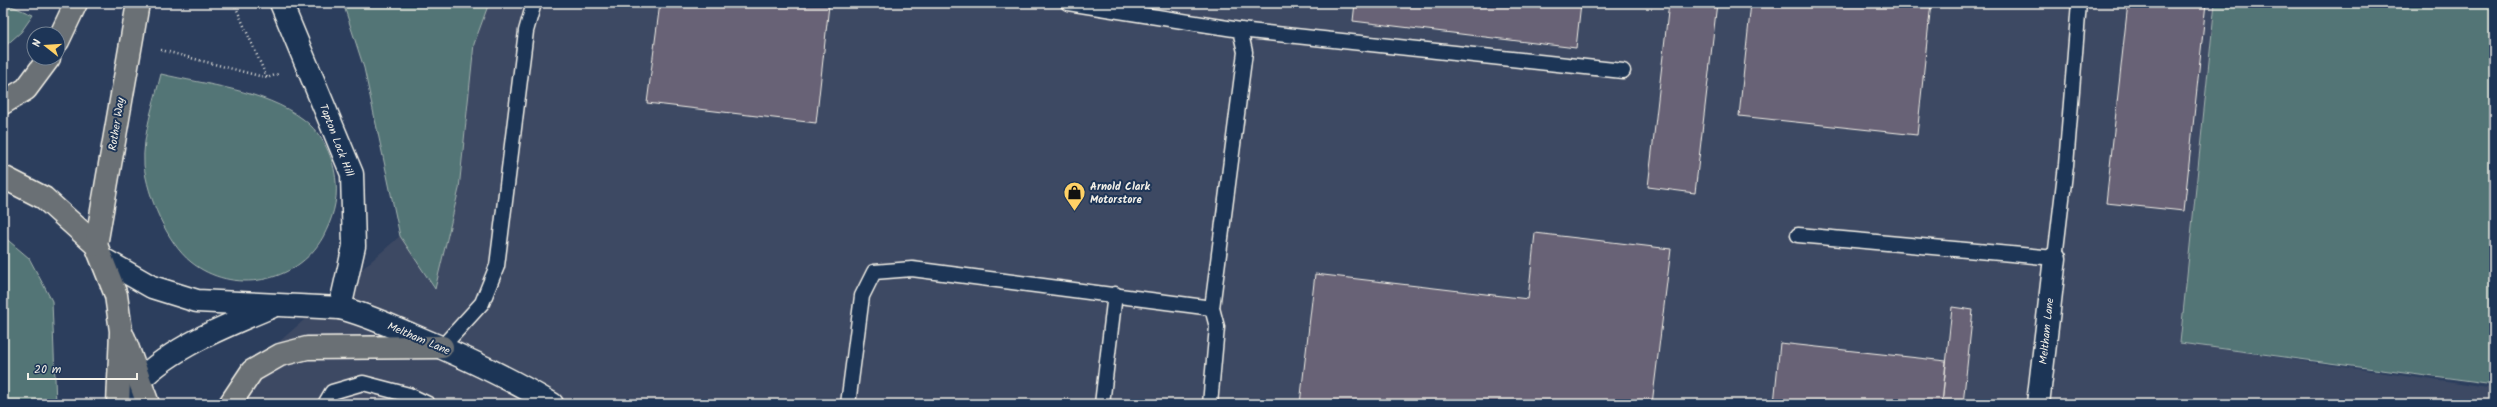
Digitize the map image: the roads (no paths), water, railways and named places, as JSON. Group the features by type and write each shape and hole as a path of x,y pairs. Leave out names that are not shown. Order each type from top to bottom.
{"highway":[{"path":"65,26 76,3"},
{"name":"Rother Way","path":"100,252 138,3"},
{"path":"3,103 26,89 43,66"},
{"path":"3,177 44,198 100,252 116,295 121,331 119,404"},
{"path":"121,331 148,404"},
{"path":"230,404 252,372 280,355 307,348 442,347"}],"street":[{"name":"Tapton Lock Hill","path":"281,3 352,174 354,246 340,308"},
{"name":"Meltham Lane","path":"100,252 152,287 197,301 340,308 359,313 442,347 523,386 552,404"},
{"name":"Meltham Lane","path":"2038,404 2055,258"},
{"name":"Meltham Lane","path":"119,404 140,380 176,353 220,329 276,305"}],"lane":[{"path":"442,347 482,303 497,266 526,32 534,3"},
{"path":"1068,3 1240,30 1623,71"},
{"path":"1798,235 2055,258 2066,165 2079,3"},
{"path":"1210,404 1217,327 1212,308 1245,52 1240,30"},
{"path":"848,404 862,296 874,272 912,270 1115,294 1212,308"},
{"path":"1102,404 1115,294"},
{"path":"325,404 332,392 363,383 409,396 428,404"}],"place":[{"name":"Arnold Clark Motorstore","path":"1074,212"}]}
